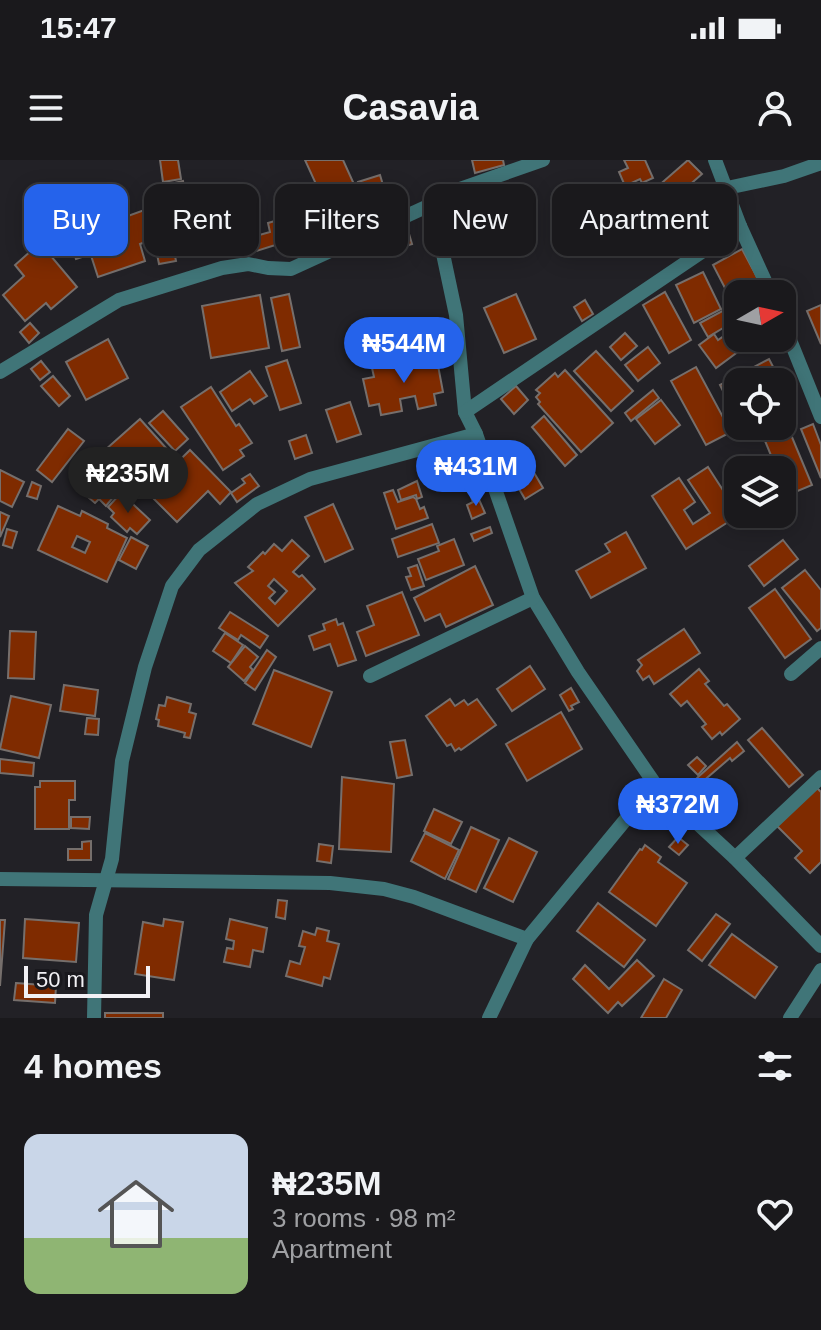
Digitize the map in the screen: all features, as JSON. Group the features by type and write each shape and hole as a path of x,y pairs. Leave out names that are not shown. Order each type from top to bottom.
{"street":[{"path":"474,184 543,160"},
{"path":"715,160 725,184"},
{"path":"737,186 784,176 821,163"},
{"path":"0,372 119,300 222,268 248,264 291,269 424,208"},
{"path":"737,217 765,280"},
{"path":"465,412 740,226"},
{"path":"443,256 456,315 465,412 476,434 533,598 578,672 655,784 735,858 821,946"},
{"path":"795,352 821,417"},
{"path":"94,1018 96,915 112,859 122,761 145,667 172,586 199,550 257,504 310,479 476,434"},
{"path":"370,676 533,598"},
{"path":"791,674 821,648"},
{"path":"735,858 821,777"},
{"path":"489,1018 527,939 655,784"},
{"path":"0,879 330,883 384,889 527,939"},
{"path":"790,1018 821,970"}],"building":[{"path":"160,160 178,160 181,179 163,182"},
{"path":"305,160 343,160 354,184 316,184"},
{"path":"472,160 503,160 504,165 475,173"},
{"path":"624,160 645,160 653,178 642,183 640,179 624,184 619,172 628,168"},
{"path":"688,160 702,174 691,184 660,184"},
{"path":"380,175 383,184 359,184"},
{"path":"144,210 144,243 140,244 145,261 98,277 91,256 128,256 128,216"},
{"path":"275,221 275,245 259,250 259,235 270,232 268,223"},
{"path":"742,249 759,280 724,280 724,286 713,265 729,256 737,256 737,252"},
{"path":"25,256 51,256 77,287 51,309 46,303 25,321 3,295 24,276 15,265"},
{"path":"157,256 175,256 176,261 159,264"},
{"path":"703,272 721,309 694,323 676,285"},
{"path":"665,292 691,340 669,353 643,305"},
{"path":"289,294 300,347 282,351 271,298"},
{"path":"516,294 536,339 504,353 484,308"},
{"path":"260,295 269,348 211,358 202,306"},
{"path":"585,300 593,314 582,321 574,307"},
{"path":"821,305 821,344 807,311"},
{"path":"724,310 724,327 708,337 700,323"},
{"path":"30,323 39,333 29,343 20,332"},
{"path":"625,333 637,346 621,360 610,347"},
{"path":"422,334 425,349 395,355 392,339"},
{"path":"714,334 718,340 724,336 724,352 738,352 716,368 699,345"},
{"path":"108,339 128,378 86,400 66,362"},
{"path":"383,340 386,355 357,360 354,345"},
{"path":"648,347 660,363 638,381 625,365"},
{"path":"596,351 633,391 611,411 574,371"},
{"path":"427,357 428,362 437,360 443,392 434,394 436,405 418,409 415,396 400,399 402,411 381,415 379,404 369,406 363,379 374,377 372,368 398,363 400,374 408,372 406,362"},
{"path":"769,359 774,368 752,368"},
{"path":"287,360 301,403 280,410 266,367"},
{"path":"41,361 50,372 40,380 31,369"},
{"path":"696,367 724,419 724,436 706,445 671,381"},
{"path":"565,370 613,423 581,452 538,404 540,402 536,397 540,393 536,390 555,373 558,377"},
{"path":"250,371 267,396 254,404 250,399 232,411 220,392"},
{"path":"53,376 70,396 59,406 41,386"},
{"path":"516,386 528,400 514,414 501,399"},
{"path":"211,387 236,426 239,424 252,443 240,450 244,456 223,470 181,407"},
{"path":"653,390 659,398 631,421 625,413"},
{"path":"661,400 680,425 655,444 636,419"},
{"path":"350,402 361,434 337,442 326,410"},
{"path":"163,411 188,439 175,451 149,423"},
{"path":"544,416 577,455 565,466 532,427"},
{"path":"140,419 166,448 123,488 96,458"},
{"path":"813,424 821,445 821,478 801,429"},
{"path":"68,429 84,441 52,482 37,470"},
{"path":"306,435 312,453 295,459 289,441"},
{"path":"765,440 793,440 812,485 796,492 796,456 771,456"},
{"path":"190,450 231,492 220,504 208,491 177,522 147,492"},
{"path":"523,454 543,488 525,499 505,465"},
{"path":"91,466 119,490 106,506 99,499 95,503 81,491 84,487 78,481"},
{"path":"708,467 724,492 724,525 686,549 652,496 679,478 695,502 684,510 693,524 710,513 688,480"},
{"path":"0,470 24,482 12,507 0,501"},
{"path":"250,474 259,486 237,502 231,493 245,483 242,479"},
{"path":"417,481 422,497 417,499 416,495 401,500 398,490"},
{"path":"32,482 41,486 37,499 27,496"},
{"path":"393,490 398,502 413,497 416,499 420,509 424,507 428,518 396,529 384,493"},
{"path":"121,493 150,520 137,534 130,528 127,532 111,517 114,513 108,507"},
{"path":"477,495 485,513 472,519 467,505 473,502 471,497"},
{"path":"333,504 353,549 325,562 305,517"},
{"path":"58,506 80,516 82,511 127,538 107,582 38,550","holes":["77,536 90,542 85,553 72,547"]},
{"path":"0,512 9,516 0,537"},
{"path":"432,524 439,543 398,557 392,539"},
{"path":"490,527 492,533 474,541 471,534"},
{"path":"7,529 17,532 12,548 3,545"},
{"path":"626,532 646,568 591,598 576,571 610,552 605,544"},
{"path":"131,537 148,546 136,569 119,560"},
{"path":"454,539 464,565 426,580 418,559 439,551 437,546"},
{"path":"292,540 309,556 293,572 299,577 302,575 315,589 278,626 235,583 253,571 248,567 274,544 282,551","holes":["274,579 287,591 275,604 269,598 275,592 268,586"]},
{"path":"783,540 798,559 764,586 749,566"},
{"path":"417,565 424,586 411,590 406,577 411,576 408,568"},
{"path":"475,566 493,605 446,627 440,614 425,621 414,598"},
{"path":"805,570 821,590 821,628 817,631 782,588"},
{"path":"775,589 811,639 785,658 749,608"},
{"path":"402,592 419,635 366,656 357,632 374,625 367,606"},
{"path":"230,612 268,636 260,648 241,635 238,640 219,628"},
{"path":"336,619 338,625 343,623 356,660 338,666 330,644 314,650 309,636 325,630 323,624"},
{"path":"684,629 700,653 654,684 649,676 643,680 637,671 642,665 638,660"},
{"path":"10,631 36,632 34,679 8,678"},
{"path":"225,633 243,645 231,663 213,651"},
{"path":"245,646 258,657 244,681 228,667"},
{"path":"267,650 276,657 255,690 245,683"},
{"path":"530,666 545,689 512,711 497,689"},
{"path":"699,669 709,681 705,684 740,719 722,735 720,732 712,739 702,727 706,724 687,701 681,706 670,694"},
{"path":"274,670 332,692 311,747 253,724"},
{"path":"64,685 98,690 95,716 60,711"},
{"path":"571,688 579,702 569,711 560,695"},
{"path":"11,696 51,705 39,758 0,749"},
{"path":"167,697 191,704 189,712 196,714 190,738 184,737 185,733 158,726 159,705 165,706"},
{"path":"450,699 455,706 464,700 468,705 477,699 496,725 455,751 451,744 447,746 426,716"},
{"path":"561,712 582,749 527,781 506,744"},
{"path":"87,718 99,719 98,735 85,734"},
{"path":"762,728 803,775 789,787 748,740"},
{"path":"405,740 412,775 397,778 390,742"},
{"path":"737,742 744,751 732,761 730,758 701,783 697,778"},
{"path":"697,757 706,766 698,775 688,765"},
{"path":"0,759 34,763 33,776 0,773"},
{"path":"342,777 394,784 391,852 339,849"},
{"path":"40,781 75,781 75,800 69,800 69,829 35,829 35,787 40,787"},
{"path":"816,787 821,792 821,862 810,873 795,858 802,851 777,826"},
{"path":"434,809 462,822 451,844 424,831"},
{"path":"71,817 90,817 89,829 71,828"},
{"path":"471,827 499,840 476,892 448,879"},
{"path":"425,833 459,850 445,879 411,861"},
{"path":"678,837 688,845 679,855 669,847"},
{"path":"509,838 537,852 513,902 484,888"},
{"path":"91,841 91,860 68,860 68,849 82,849 82,842"},
{"path":"319,844 333,846 331,863 317,861"},
{"path":"645,845 661,857 658,862 687,883 656,926 609,892"},
{"path":"278,900 287,901 285,919 276,917"},
{"path":"598,903 645,940 624,967 577,931"},
{"path":"716,914 730,924 702,961 688,950"},
{"path":"25,919 79,923 76,962 23,958"},
{"path":"164,919 183,922 174,980 135,974 143,922 163,926"},
{"path":"230,919 267,928 263,952 253,950 250,967 224,962 227,948 233,949 234,941 226,939"},
{"path":"0,920 5,920 0,986"},
{"path":"317,928 329,931 327,941 339,944 330,979 324,977 322,986 286,976 290,961 300,964 305,947 299,946 303,931 315,935"},
{"path":"732,934 777,967 755,998 709,965"},
{"path":"637,960 654,976 622,1006 618,1002 608,1013 573,979 585,965 609,989"},
{"path":"664,979 682,990 666,1018 641,1018"},
{"path":"16,983 56,986 55,1003 14,1000"},
{"path":"105,1013 163,1013 163,1018 105,1018"}]}
